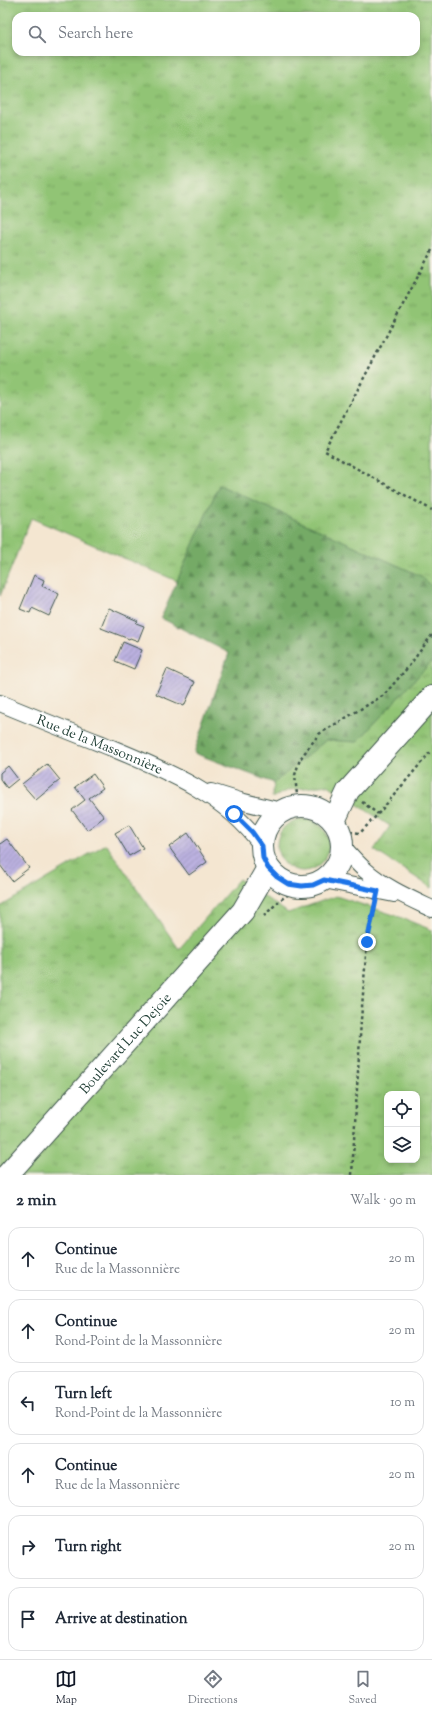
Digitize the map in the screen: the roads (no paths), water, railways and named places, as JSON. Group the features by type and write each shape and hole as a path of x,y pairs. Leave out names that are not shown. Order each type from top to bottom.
{"main road":[{"path":"348,791 297,808 273,818 267,826 263,836 262,846 263,858 268,868 277,877 288,884 302,886 313,885 324,880 337,866 341,857 339,833 348,791 432,697"},
{"path":"297,808 321,810 339,833"},
{"name":"Boulevard Luc Dejoie","path":"7,1175 243,911 268,868"},
{"name":"Boulevard Luc Dejoie","path":"243,911 288,884"}],"street":[{"name":"Rue de la Massonnière","path":"0,703 150,764 198,788 234,814 252,832 262,846"},
{"name":"Rue de la Massonnière","path":"198,788 240,801 297,808"},
{"path":"339,833 366,870 401,895 432,909"},
{"path":"324,880 401,895"}]}
